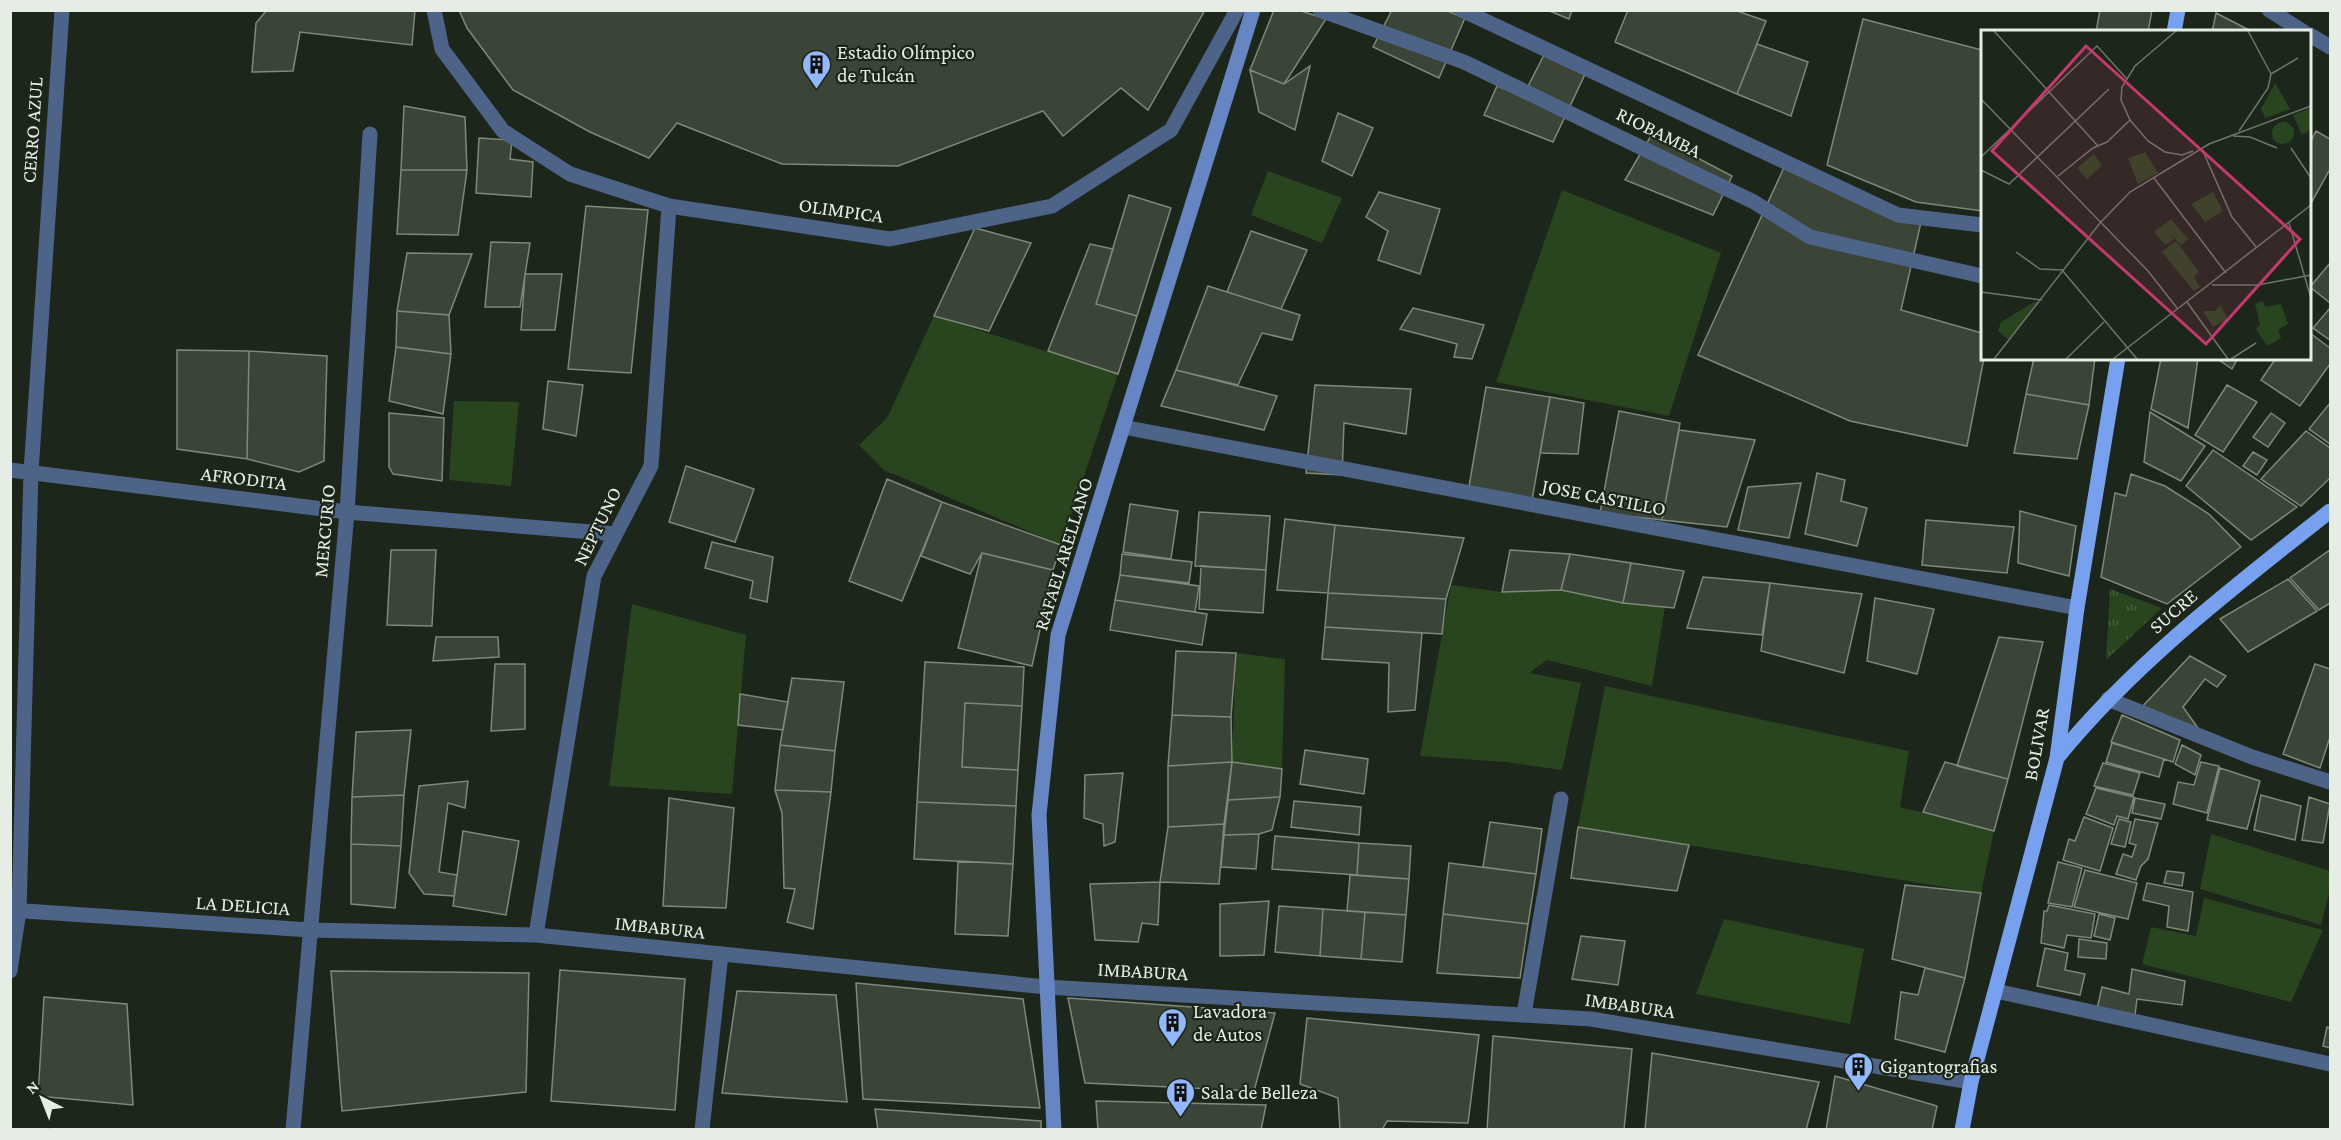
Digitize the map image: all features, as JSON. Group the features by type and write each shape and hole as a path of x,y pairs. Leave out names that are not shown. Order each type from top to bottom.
{"main road":[{"name":"RAFAEL ARELLANO","path":"1054,1130 1039,815 1058,635 1253,10"},
{"path":"2174,30 2178,10"},
{"name":"BOLIVAR","path":"1962,1130 1971,1082 2057,758 2077,608 2118,360"},
{"name":"SUCRE","path":"2057,758 2108,699 2192,620 2331,511"}],"street":[{"name":"CERRO AZUL","path":"10,971 15,911 31,472 62,10"},
{"name":"OLIMPICA","path":"434,10 442,49 503,131 570,174 669,206 890,238 1052,206 1171,130 1237,10"},
{"name":"RIOBAMBA","path":"1320,10 1464,62 1743,197 1810,237 1981,276"},
{"name":"RIOBAMBA","path":"1462,10 1898,215 1981,225"},
{"path":"2269,10 2301,30"},
{"path":"2311,36 2331,47"},
{"name":"MERCURIO","path":"310,930 347,512 370,134"},
{"name":"NEPTUNO","path":"537,935 594,576 651,466 669,206"},
{"name":"JOSE CASTILLO","path":"1123,428 2077,608"},
{"name":"AFRODITA","path":"10,470 347,512 616,534"},
{"path":"2108,699 2252,757 2331,782"},
{"path":"1524,1014 1561,799"},
{"name":"LA DELICIA","path":"15,911 310,930 293,1130"},
{"name":"IMBABURA","path":"310,930 537,935 1046,987 1591,1019 1971,1082"},
{"path":"702,1130 721,954"},
{"path":"1996,991 2331,1064"}],"green space":[{"path":"1268,171 1342,198 1322,243 1251,215"},
{"path":"1562,190 1721,253 1669,416 1496,382"},
{"path":"934,316 1118,374 1061,545 884,470 859,445 887,418"},
{"path":"454,401 519,402 511,486 449,480"},
{"path":"1451,585 1502,592 1561,590 1665,607 1652,686 1547,660 1529,673 1581,683 1562,770 1505,762 1420,756"},
{"path":"2110,589 2162,608 2106,660"},
{"path":"632,604 746,635 732,794 609,786"},
{"path":"1236,653 1285,659 1282,769 1232,762"},
{"path":"1605,686 1909,751 1900,807 1994,831 1981,893 1578,827"},
{"path":"2211,834 2330,871 2330,889 2321,925 2200,889"},
{"path":"2204,898 2323,930 2291,1002 2142,964 2151,927 2196,936"},
{"path":"1724,919 1864,949 1850,1024 1696,994"}],"building":[{"path":"267,10 415,10 412,45 300,32 293,71 252,72 256,23"},
{"name":"Estadio Olímpico de Tulcán","path":"459,10 1205,10 1148,110 1121,88 1063,136 1043,111 898,166 782,164 677,123 649,158 590,132 513,90 467,28"},
{"path":"1274,10 1298,10 1326,19 1284,84 1250,70"},
{"path":"1392,10 1445,10 1465,18 1439,78 1373,47"},
{"path":"1547,10 1572,10 1569,19"},
{"path":"1628,10 1734,10 1766,21 1737,94 1615,42"},
{"path":"2100,10 2152,10 2148,30 2096,30"},
{"path":"2216,13 2249,30 2212,30"},
{"path":"1863,19 1981,50 1981,211 1916,202 1827,165"},
{"path":"1757,44 1808,62 1791,116 1737,94"},
{"path":"1546,51 1587,70 1553,142 1484,115 1497,86 1523,96"},
{"path":"1310,66 1295,130 1259,112 1250,70 1284,84"},
{"path":"404,106 465,117 467,170 401,170"},
{"path":"1338,113 1373,128 1352,176 1322,161"},
{"path":"2316,131 2330,139 2330,169 2311,203 2311,141"},
{"path":"1652,134 1732,176 1713,215 1625,180"},
{"path":"479,138 512,140 510,159 533,162 531,197 476,193"},
{"path":"1786,163 1922,218 1901,310 1981,333 1981,360 1984,360 1967,446 1850,421 1698,355"},
{"path":"401,170 467,170 458,235 397,234"},
{"path":"1379,192 1440,209 1420,274 1378,260 1388,231 1366,217"},
{"path":"1129,195 1171,208 1137,316 1096,304"},
{"path":"586,206 648,210 631,373 568,369"},
{"path":"975,228 1031,243 989,331 934,316"},
{"path":"1251,231 1307,250 1281,309 1227,292"},
{"path":"491,242 530,243 520,307 485,307"},
{"path":"1090,244 1113,249 1096,304 1137,316 1118,374 1048,351"},
{"path":"407,253 472,254 449,315 397,311"},
{"path":"2330,263 2330,303 2311,286"},
{"path":"525,274 562,274 555,330 521,330"},
{"path":"1208,286 1300,315 1292,340 1262,333 1238,385 1176,370"},
{"path":"1413,308 1484,325 1472,359 1454,357 1457,344 1400,329"},
{"path":"2330,308 2330,340 2313,328"},
{"path":"397,311 449,315 451,354 396,347"},
{"path":"2311,334 2330,348 2330,364 2300,406 2261,380 2275,360 2311,360"},
{"path":"396,347 451,354 443,414 389,401"},
{"path":"177,350 249,351 247,459 177,449"},
{"path":"249,351 327,356 324,461 299,472 247,459"},
{"path":"2034,360 2095,360 2089,405 2026,394"},
{"path":"2161,360 2198,360 2188,428 2151,409"},
{"path":"2219,360 2237,360 2232,369"},
{"path":"1176,370 1277,396 1264,430 1161,406"},
{"path":"548,381 583,385 576,436 543,429"},
{"path":"1315,385 1411,389 1406,434 1344,423 1342,475 1306,473"},
{"path":"2227,385 2257,402 2223,452 2195,435"},
{"path":"1486,387 1550,397 1532,500 1467,498"},
{"path":"2026,394 2089,405 2077,459 2014,453"},
{"path":"1550,397 1584,403 1578,454 1540,453"},
{"path":"2330,403 2330,444 2309,429"},
{"path":"1619,411 1680,423 1662,520 1600,513"},
{"path":"2150,412 2205,446 2181,481 2144,462"},
{"path":"389,413 444,418 442,481 393,474 389,467"},
{"path":"2271,413 2285,423 2268,447 2253,437"},
{"path":"1679,430 1755,440 1727,527 1662,520"},
{"path":"2306,431 2330,448 2330,478 2301,506 2261,479"},
{"path":"2213,450 2297,507 2251,540 2186,486"},
{"path":"2253,452 2267,460 2257,475 2243,466"},
{"path":"686,466 754,489 735,542 669,522"},
{"path":"1817,473 1845,480 1841,501 1867,508 1857,546 1805,534"},
{"path":"2131,474 2165,486 2209,514 2241,547 2167,604 2101,577 2115,493 2126,496"},
{"path":"887,479 942,502 902,601 849,581"},
{"path":"1801,483 1789,538 1738,530 1748,487"},
{"path":"942,502 1061,545 1053,570 982,553 970,574 921,556"},
{"path":"1130,504 1178,511 1171,559 1123,552"},
{"path":"2020,511 2076,526 2069,576 2018,563"},
{"path":"1199,512 1270,516 1266,570 1195,566"},
{"path":"1285,519 1335,525 1328,593 1277,590"},
{"path":"1926,520 2014,527 2007,573 1922,565"},
{"path":"1335,525 1464,538 1446,599 1328,593"},
{"path":"712,542 773,557 767,602 750,598 753,581 705,568"},
{"path":"391,550 436,550 432,626 387,625"},
{"path":"1510,550 1570,554 1561,590 1502,592"},
{"path":"2330,550 2330,603 2319,610 2290,578"},
{"path":"982,553 1053,570 1032,666 958,648"},
{"path":"1122,554 1192,562 1189,583 1120,575"},
{"path":"1570,554 1631,563 1623,603 1561,590"},
{"path":"1631,563 1684,571 1674,608 1623,603"},
{"path":"1201,566 1266,570 1263,613 1199,609"},
{"path":"1120,575 1199,586 1195,612 1115,600"},
{"path":"1703,577 1770,583 1762,635 1687,628"},
{"path":"2288,579 2317,611 2248,652 2220,619"},
{"path":"1770,583 1862,594 1844,673 1761,651"},
{"path":"1328,593 1446,599 1442,634 1325,627"},
{"path":"1875,598 1934,609 1917,674 1867,661"},
{"path":"1115,600 1207,614 1202,645 1110,630"},
{"path":"1325,627 1422,633 1415,710 1388,712 1389,663 1322,659"},
{"path":"436,637 498,637 499,657 433,661"},
{"path":"1999,637 2043,642 2008,779 1957,766"},
{"path":"1176,651 1236,653 1231,717 1172,715"},
{"path":"2190,656 2226,676 2217,687 2205,679 2183,707 2200,731 2141,708"},
{"path":"925,662 1024,667 1022,706 965,703 962,767 1018,770 1016,806 917,802"},
{"path":"495,664 525,664 525,729 491,731"},
{"path":"2315,664 2330,669 2330,737 2320,768 2283,754"},
{"path":"792,678 844,682 835,751 780,745"},
{"path":"740,694 788,702 783,730 738,725"},
{"path":"965,703 1022,706 1018,770 962,767"},
{"path":"1172,715 1231,717 1232,762 1168,766"},
{"path":"2122,715 2180,740 2173,762 2111,742"},
{"path":"411,730 404,795 352,797 356,732"},
{"path":"2112,743 2164,759 2159,777 2106,762"},
{"path":"780,745 835,751 831,792 775,790"},
{"path":"2182,745 2201,755 2195,775 2175,764"},
{"path":"1305,750 1368,759 1364,794 1300,784"},
{"path":"1232,762 1224,824 1168,827 1168,766"},
{"path":"1232,762 1282,769 1280,797 1228,800"},
{"path":"1945,762 2008,779 1994,831 1923,812"},
{"path":"2201,762 2219,766 2207,813 2173,804 2178,782 2194,785"},
{"path":"2103,763 2140,773 2133,795 2094,786"},
{"path":"2220,768 2260,781 2247,829 2207,820"},
{"path":"1123,773 1115,842 1104,846 1103,824 1084,818 1085,775"},
{"path":"468,781 465,808 448,803 439,872 457,875 454,896 424,894 409,873 419,786"},
{"path":"2096,788 2134,797 2128,819 2117,816 2114,825 2086,814"},
{"path":"775,790 831,792 813,929 787,922 795,889 784,888 782,813"},
{"path":"404,795 401,846 351,844 352,797"},
{"path":"2261,795 2301,806 2295,840 2254,830"},
{"path":"1280,797 1272,830 1259,834 1224,835 1228,800"},
{"path":"2309,797 2330,804 2323,843 2302,840"},
{"path":"669,798 734,808 726,908 663,906"},
{"path":"2135,798 2165,804 2161,819 2132,813"},
{"path":"1294,801 1361,807 1359,835 1291,827"},
{"path":"917,802 1016,806 1013,864 914,859"},
{"path":"2084,817 2113,828 2100,871 2063,860 2069,839 2075,841"},
{"path":"2119,819 2131,822 2125,847 2111,844"},
{"path":"2135,819 2158,823 2148,859 2141,866 2136,880 2116,874 2123,854 2132,857 2136,845 2129,843"},
{"path":"1490,822 1542,829 1536,874 1483,867"},
{"path":"1224,824 1219,884 1160,882 1168,827"},
{"path":"1578,827 1689,845 1677,891 1571,878"},
{"path":"463,831 519,841 506,915 453,906"},
{"path":"1259,834 1256,869 1221,867 1224,835"},
{"path":"1275,836 1359,843 1357,875 1272,869"},
{"path":"1359,843 1411,846 1409,879 1357,875"},
{"path":"351,844 401,846 395,908 351,904"},
{"path":"958,861 1013,864 1008,936 955,934"},
{"path":"2058,862 2082,868 2072,907 2048,903"},
{"path":"1449,863 1536,874 1528,924 1443,914"},
{"path":"2085,870 2137,883 2128,919 2074,907"},
{"path":"2167,871 2184,873 2182,886 2164,883"},
{"path":"1350,875 1409,879 1406,915 1347,911"},
{"path":"1160,882 1158,925 1142,923 1138,942 1095,940 1090,884"},
{"path":"2147,883 2193,892 2188,931 2167,927 2169,906 2143,900"},
{"path":"1905,885 1981,893 1965,978 1892,959"},
{"path":"1269,901 1264,955 1220,956 1220,904"},
{"path":"2049,905 2095,914 2091,938 2067,935 2064,948 2041,943 2044,911 2047,911"},
{"path":"1279,906 1323,909 1320,956 1275,952"},
{"path":"1323,909 1365,912 1361,959 1320,956"},
{"path":"1365,912 1406,915 1402,962 1361,959"},
{"path":"1443,914 1528,924 1520,978 1437,973"},
{"path":"2099,914 2115,918 2110,940 2094,936"},
{"path":"1581,936 1625,941 1618,985 1572,979"},
{"path":"2079,939 2107,943 2106,959 2078,957"},
{"path":"2045,948 2068,953 2065,970 2085,974 2080,995 2037,986"},
{"path":"1925,968 1965,978 1945,1052 1895,1039 1901,992 1918,995"},
{"path":"2132,969 2185,981 2182,1005 2137,999 2135,1015 2097,1009 2102,987 2129,994"},
{"path":"560,970 685,979 675,1110 551,1101"},
{"path":"331,971 529,973 526,1092 342,1111"},
{"path":"856,983 1023,999 1040,1108 863,1099"},
{"path":"737,991 836,995 847,1102 722,1093"},
{"path":"44,997 127,1004 133,1105 38,1096"},
{"name":"Lavadora de Autos","path":"1068,998 1275,1013 1254,1091 1085,1083"},
{"path":"1307,1018 1479,1035 1468,1123 1387,1121 1382,1130 1340,1130 1338,1098 1300,1084"},
{"path":"2327,1027 2330,1028 2330,1048 2323,1046"},
{"path":"1493,1036 1632,1049 1624,1130 1487,1130"},
{"path":"1652,1053 1819,1082 1806,1130 1645,1130"},
{"name":"Gigantografias","path":"1835,1076 1937,1106 1932,1130 1826,1130"},
{"name":"Sala de Belleza","path":"1096,1101 1266,1105 1261,1130 1098,1130"},
{"path":"875,1109 1041,1121 1041,1130 878,1130"}],"place":[{"name":"Estadio Olímpico de Tulcán","path":"816,90"},
{"name":"Lavadora de Autos","path":"1172,1048"},
{"name":"Gigantografias","path":"1859,1092"},
{"name":"Sala de Belleza","path":"1180,1118"}]}
